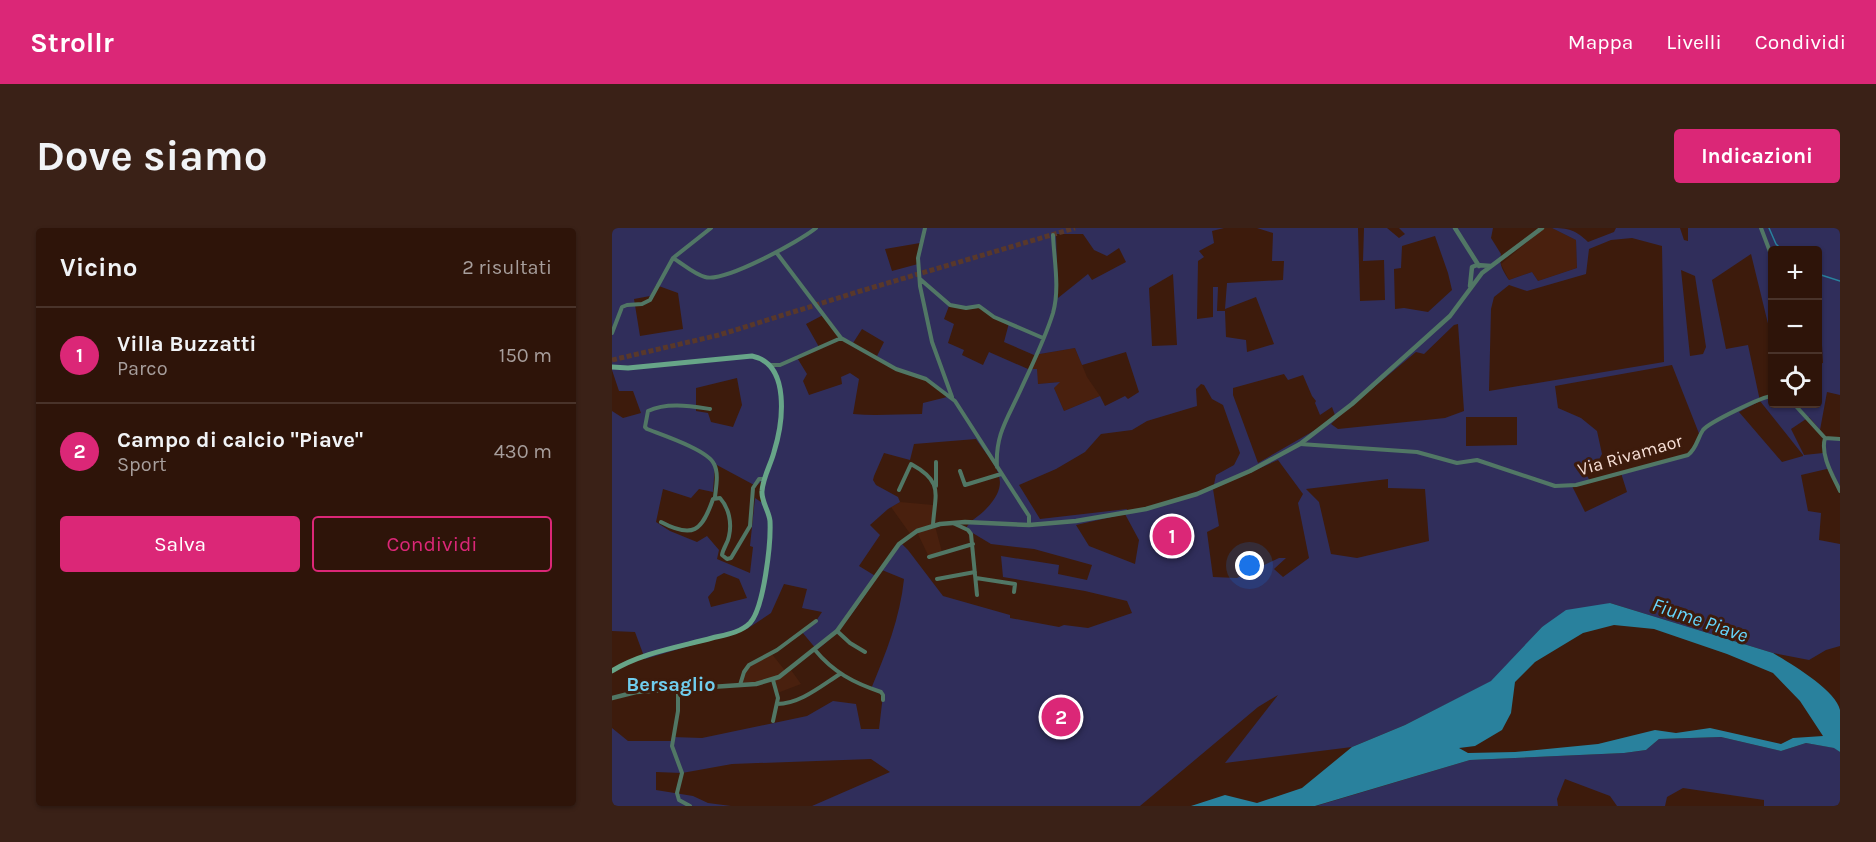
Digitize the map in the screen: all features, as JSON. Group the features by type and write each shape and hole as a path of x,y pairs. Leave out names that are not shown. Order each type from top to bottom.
{"main road":[{"path":"612,367 628,368 752,356 770,365 780,384 777,443 764,479 762,494 770,526 761,599 754,618 740,630 636,660 612,671"}],"street":[{"path":"612,333 622,307 642,304 650,300 673,258 711,228"},
{"path":"673,258 706,278 717,278 776,252 816,228"},
{"path":"925,228 918,258 919,279 932,342 952,398 1024,511 1027,526"},
{"path":"1455,228 1480,266 1480,275"},
{"path":"1469,288 1480,275 1542,228"},
{"path":"1761,228 1768,246"},
{"path":"997,468 996,450 1000,433 1052,314 1056,295 1053,235"},
{"path":"776,252 841,338 896,369 923,377 952,398"},
{"path":"612,699 636,692 740,685 773,680 837,631 899,544 917,531 933,525 952,522 1027,526 1063,523 1126,512 1197,494 1250,471 1300,444 1353,404 1450,316 1461,304 1469,288 1472,275 1470,252"},
{"path":"1472,267 1494,266"},
{"path":"1472,275 1480,275"},
{"path":"919,279 950,305 965,308 979,306 994,316 1043,338"},
{"path":"770,365 780,365 841,338"},
{"name":"Via Rivamaor","path":"1300,444 1417,452 1457,463 1477,460 1555,486 1576,485 1688,455 1696,447 1706,427 1761,398 1768,397"},
{"path":"661,522 682,532 692,530 705,519 712,500 716,497 716,471 712,460 700,452 647,429 645,427 648,411 671,406 710,409"},
{"path":"1798,408 1825,438 1840,439"},
{"path":"1825,438 1823,445 1830,470 1840,491"},
{"path":"933,525 936,462"},
{"path":"899,489 911,465 932,480 936,486"},
{"path":"960,471 964,485 1001,474"},
{"path":"716,497 724,503 729,514 730,534 722,553 725,558 729,559 734,555 750,526 753,485 759,479 764,479"},
{"path":"952,522 953,525 970,532 977,595"},
{"path":"929,557 973,544"},
{"path":"937,579 975,572"},
{"path":"976,578 1015,584 1014,592"},
{"path":"740,685 747,666 777,650 816,621"},
{"path":"837,631 850,643 865,652"},
{"path":"815,650 840,674 881,692 884,695 883,700"},
{"path":"777,704 788,703 803,697 840,674"},
{"path":"773,680 778,696 773,721"},
{"path":"678,689 678,711 672,746 682,773 677,794 679,800 690,806"}],"shaded area":[{"path":"612,228 1224,228 1212,231 1214,243 1199,251 1204,257 1198,261 1197,319 1213,317 1213,287 1218,287 1217,311 1225,311 1226,337 1246,340 1247,352 1274,344 1256,297 1225,309 1227,283 1283,280 1284,261 1272,261 1273,233 1257,228 1358,228 1360,301 1385,300 1384,260 1363,261 1364,228 1387,228 1399,238 1405,234 1399,228 1493,228 1491,238 1501,254 1501,265 1509,280 1532,272 1538,281 1577,268 1576,240 1552,228 1572,230 1588,242 1614,232 1616,228 1680,228 1684,240 1688,241 1688,228 1840,228 1840,395 1827,392 1820,430 1809,417 1791,429 1804,455 1823,453 1826,440 1840,440 1840,489 1831,468 1801,475 1808,511 1821,513 1819,540 1840,544 1840,646 1826,650 1809,660 1773,653 1610,603 1542,627 1492,681 1405,725 1352,747 1225,763 1278,695 1258,707 1140,806 812,806 890,772 871,759 732,764 682,773 656,772 656,790 693,796 708,803 731,806 612,806 612,728 628,741 671,741 672,737 702,738 807,716 833,701 856,704 861,729 879,729 883,695 871,689 896,621 904,579 882,570 901,543 943,596 1010,615 1010,618 1059,627 1064,625 1088,628 1132,613 1127,601 1085,591 1003,577 1001,556 1059,565 1058,574 1087,580 1092,565 1034,549 991,544 966,529 969,523 986,509 999,490 1000,481 994,465 976,439 914,444 910,460 884,453 873,480 876,485 898,497 900,502 870,525 880,535 859,566 877,577 843,625 817,650 802,632 816,621 822,612 802,608 807,589 784,584 771,613 747,629 645,659 635,632 612,631 612,411 623,418 641,413 633,391 619,391 612,370","holes":["1056,234 1083,234 1094,250 1107,256 1119,248 1126,262 1092,280 1088,274 1058,298","1435,236 1452,290 1428,312 1404,308 1395,309 1394,269 1401,268 1402,246","1632,238 1662,246 1664,362 1489,391 1491,309 1494,297 1509,285 1527,291 1586,274 1589,249 1611,240","920,243 918,264 892,271 885,249","1681,270 1695,276 1706,347 1703,354 1690,356","1173,274 1177,345 1152,346 1149,288","656,285 678,293 683,329 640,336 634,299 650,296","949,306 979,308 1009,323 1004,342 1034,355 1075,348 1082,365 1126,352 1139,392 1128,399 1125,396 1105,406 1100,396 1064,411 1054,388 1060,382 1038,384 1037,369 1028,369 989,352 983,365 962,355 964,350 948,343 954,324 944,319","825,314 842,337 853,343 862,329 884,342 877,356 889,364 934,384 947,397 923,403 922,414 853,414 859,379 850,373 841,377 842,384 809,395 803,381 807,374 796,356 819,347 806,324","1458,324 1464,411 1445,418 1338,429 1331,424 1416,352 1424,354 1454,325","1672,365 1700,436 1688,455 1621,473 1627,492 1585,512 1572,486 1590,481 1586,474 1596,465 1602,454 1597,431 1581,418 1558,408 1555,386","1284,374 1288,380 1303,375 1320,415 1332,407 1336,418 1258,463 1233,395 1233,388","737,378 742,405 733,427 711,422 708,413 696,411 696,388","1201,384 1204,385 1212,399 1223,405 1240,453 1234,465 1216,475 1213,489 1126,513 1127,509 1040,519 1019,485 1056,469 1085,452 1101,434 1132,430 1147,421 1197,406 1196,389","1760,401 1803,455 1782,462 1739,412","1466,417 1517,417 1517,445 1466,446","1278,460 1303,494 1298,503 1309,558 1283,577 1274,569 1286,558 1279,558 1237,578 1213,577 1207,532 1219,526 1213,489","715,464 756,486 766,478 761,502 755,498 750,573 717,559 719,550 707,536 697,542 670,531 656,522 663,489 691,498 699,489 713,492","1388,479 1388,488 1425,489 1429,541 1357,558 1331,554 1319,502 1306,489","1125,514 1139,540 1135,564 1089,546 1076,525","724,573 739,579 747,598 711,607 708,597 714,590 717,577"]},
{"path":"1544,228 1552,228 1576,240 1577,268 1538,281 1532,272 1509,280 1501,264"},
{"path":"1075,348 1087,377 1100,396 1064,411 1054,388 1059,382 1038,384 1028,369 1034,355"},
{"path":"900,502 933,505 935,526 942,552 928,555 917,532 911,535 891,507"},
{"path":"771,653 787,673 791,670 801,684 780,692 776,690 772,681 738,686 745,669"},
{"path":"1721,737 1781,751 1806,743 1835,748 1840,752 1840,806 1764,806 1764,800 1683,788 1667,797 1665,806 1617,806 1610,796 1565,779 1557,799 1558,806 1316,806 1470,760 1624,753 1646,750 1659,739"}],"water":[{"path":"1610,603 1773,653 1822,686 1837,702 1840,710 1840,752 1834,748 1806,743 1781,751 1721,737 1659,739 1646,750 1624,753 1470,760 1315,806 1191,806 1225,795 1257,803 1302,788 1352,747 1405,725 1491,681 1542,627 1566,610","holes":["1614,625 1654,629 1727,654 1773,673 1800,701 1823,736 1793,738 1781,744 1710,728 1676,733 1655,730 1598,744 1515,752 1468,753 1459,748 1475,746 1502,730 1511,713 1515,682 1535,662 1583,633"]}],"waterway":[{"path":"1769,228 1778,246"},
{"path":"1822,275 1840,281"}],"tunnel":[{"path":"612,360 719,335 1075,228"}],"place":[{"name":"Villa Buzzatti","path":"1172,536"},
{"name":"Campo di calcio \"Piave\"","path":"1061,717"}],"district":[{"name":"Bersaglio","path":"671,684"}],"water label":[{"name":"Fiume Piave","path":"1700,620"}]}
